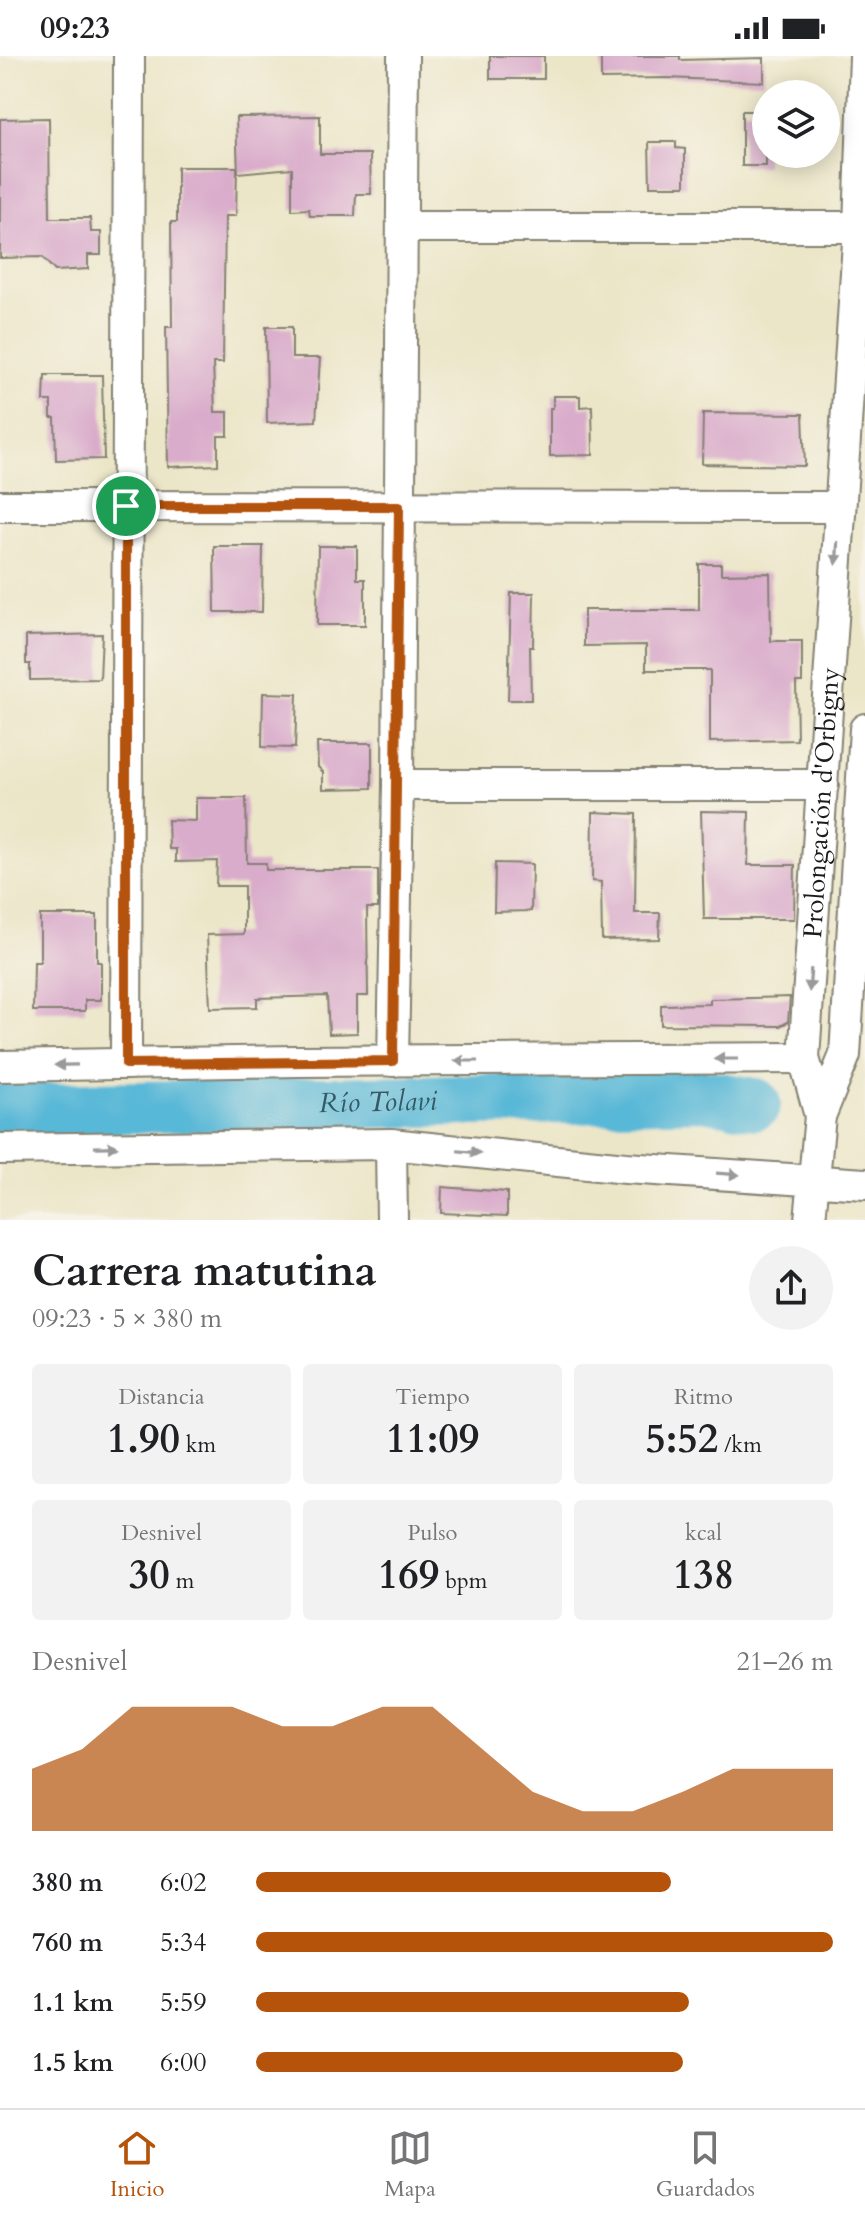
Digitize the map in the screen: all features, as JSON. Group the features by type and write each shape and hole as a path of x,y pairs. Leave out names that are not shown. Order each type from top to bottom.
{"street":[{"path":"126,1064 129,56"},
{"path":"393,1061 403,56"},
{"name":"Prolongación d'Orbigny","path":"820,1116 804,1058 828,728 840,507 862,227 865,56"},
{"path":"402,227 862,227"},
{"path":"0,506 840,507"},
{"path":"828,728 865,729"},
{"name":"Prolongación d'Orbigny","path":"810,1220 820,1116 845,1055 865,729"},
{"path":"398,785 823,785"},
{"path":"0,1066 804,1058"},
{"path":"391,1144 392,1220"},
{"path":"0,1149 391,1144 626,1168 865,1184"}],"building":[{"path":"490,56 544,56 544,79 490,79"},
{"path":"601,56 680,56 680,60 764,58 764,80 601,79"},
{"path":"742,111 752,111 752,166 742,166"},
{"path":"320,116 320,154 370,154 371,194 356,194 355,216 310,216 309,209 292,210 292,168 238,173 236,117"},
{"path":"49,118 50,218 90,218 91,232 101,232 101,255 88,255 88,269 55,271 42,257 0,258 0,119"},
{"path":"649,142 676,142 676,148 685,149 685,186 650,186"},
{"path":"177,167 237,167 236,216 225,216 223,363 213,363 215,412 228,412 228,436 218,436 218,465 168,467 166,327 172,327 171,222 177,222"},
{"path":"266,327 292,327 292,358 320,358 316,421 267,423"},
{"path":"45,375 102,375 104,459 56,460 55,418 51,418 51,401 44,401"},
{"path":"553,396 580,396 580,407 592,406 593,455 550,456"},
{"path":"703,413 803,414 805,466 702,464"},
{"path":"214,546 263,546 262,612 215,612"},
{"path":"318,546 357,546 357,579 365,579 365,625 317,625"},
{"path":"699,564 721,564 721,574 770,573 771,641 802,641 802,682 796,682 797,740 710,742 710,670 646,670 646,645 584,646 584,610 699,610"},
{"path":"511,593 534,593 533,647 530,647 531,700 508,700"},
{"path":"102,634 100,679 30,680 30,664 26,664 26,636"},
{"path":"263,693 297,694 295,748 262,747"},
{"path":"317,743 372,743 372,788 323,789"},
{"path":"196,798 246,798 247,863 266,863 266,870 378,870 378,908 367,908 368,996 357,996 357,1033 329,1034 327,996 257,998 257,1007 210,1008 207,935 244,934 244,886 216,886 217,861 176,862 176,849 169,849 168,820 196,821"},
{"path":"701,811 749,812 748,865 795,865 794,919 704,919"},
{"path":"593,812 636,814 635,913 660,913 659,939 602,940 601,882 592,881"},
{"path":"495,863 532,864 531,911 494,912"},
{"path":"40,915 97,915 101,1000 85,1000 85,1011 33,1011 34,962 40,962"},
{"path":"790,997 788,1022 780,1026 661,1025 661,1005 710,1004 710,999"},
{"path":"442,1187 507,1192 507,1216 441,1213"}],"waterway":[{"name":"Río Tolavi","path":"0,1110 703,1095 755,1104"}],"route":[{"path":"126,506 399,506 393,1061 126,1064 126,506"}]}
